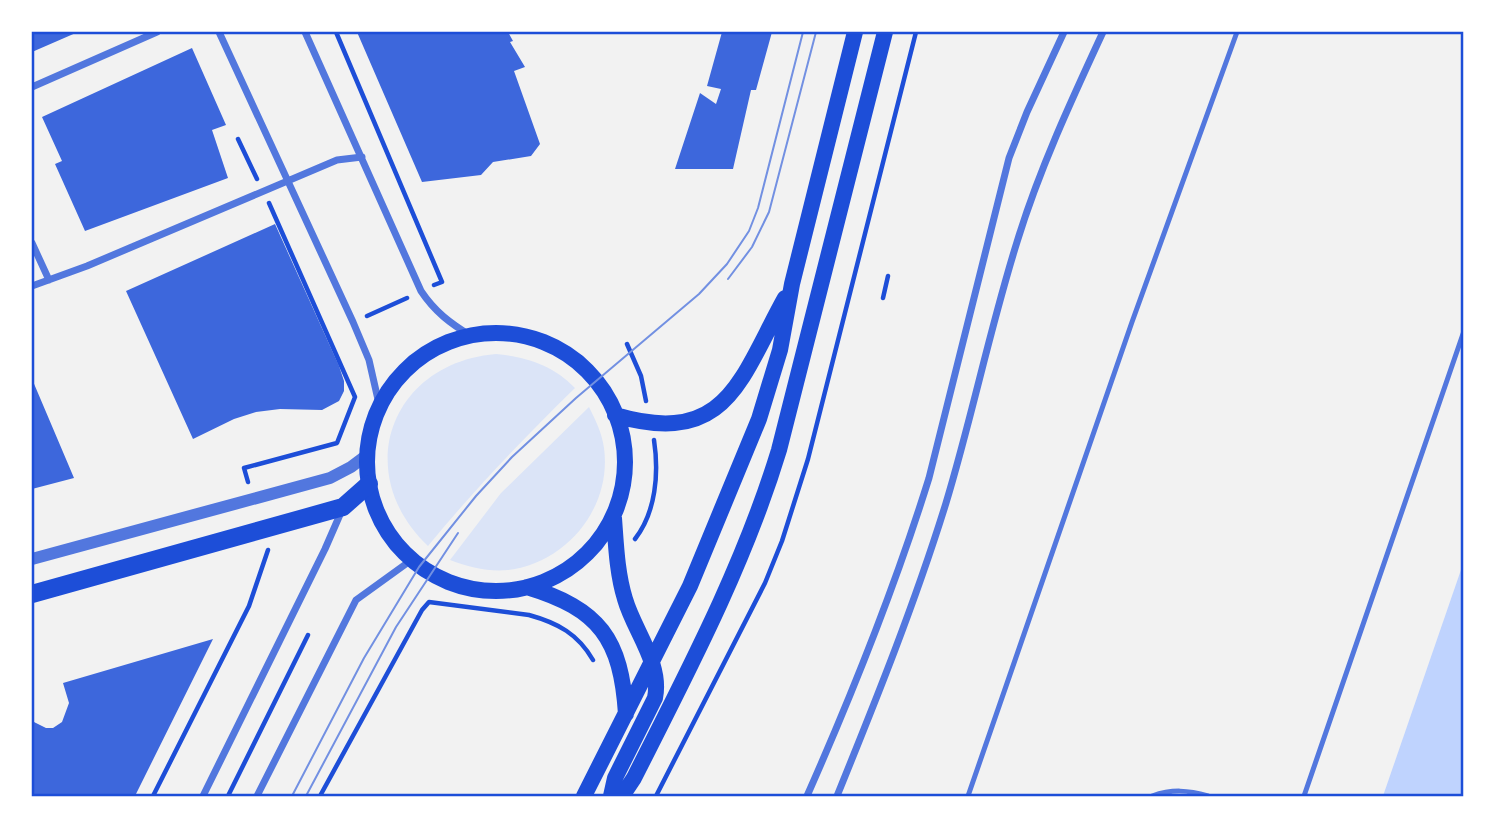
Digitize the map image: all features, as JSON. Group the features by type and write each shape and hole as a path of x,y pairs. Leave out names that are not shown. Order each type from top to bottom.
{"highway":[{"path":"32,594 343,507 369,484"}],"main road":[{"path":"584,796 690,586 759,419 780,350 792,284 855,32"},
{"path":"622,796 634,778 709,627 758,517 779,450 885,32"},
{"path":"615,415 651,424 670,425 696,421 716,410 743,376 792,284"},
{"path":"517,334 538,339 581,364 597,380 615,415 625,450 625,473 614,518 593,547 572,565 551,578 527,587 502,591 465,587 429,574 410,561 392,543 373,504 367,455 370,430 379,404 401,375 420,357 445,344 471,336 517,334"},
{"path":"611,796 615,778 656,698 657,681 626,604 618,562 614,518"},
{"path":"527,587 564,600 592,619 616,655 624,682 626,714"}],"street":[{"path":"32,87 157,32"},
{"path":"219,32 353,322 369,360 379,404"},
{"path":"306,32 421,291 433,309 471,336"},
{"path":"808,796 879,626 912,530 929,478 1009,158 1064,32"},
{"path":"837,796 900,634 946,504 992,328 1029,204 1068,108 1103,32"},
{"path":"32,286 263,193 337,160 362,157"},
{"path":"32,243 49,280"},
{"path":"32,559 330,478 367,455"},
{"path":"203,796 325,549 343,507"},
{"path":"257,796 356,600 410,561"}],"lane":[{"path":"968,796 1132,322 1237,32"},
{"path":"1304,796 1464,331"},
{"path":"1152,796 1189,790 1208,796"}],"path":[{"path":"336,32 442,282 353,322"},
{"path":"238,139 275,215 355,397 337,443 244,468"},
{"path":"883,298 888,276"},
{"path":"618,562 640,533 651,507 655,481 656,451 651,424 641,376 627,344"},
{"path":"320,796 386,672 429,602 529,615 545,620 578,638 594,662"},
{"path":"153,796 249,606"},
{"path":"228,796 309,635"}],"shaded area":[{"path":"496,354 518,357 548,368 575,388 499,465 428,546 404,517 391,486 388,456 393,426 408,399 430,378 459,362"},
{"path":"589,407 602,437 605,470 593,511 581,528 566,544 529,565 493,570 450,560 501,493"}],"water":[{"path":"1463,564 1463,796 1383,796"}],"building":[{"path":"32,32 78,32 32,52"},
{"path":"357,32 508,32 513,41 510,42 525,67 514,71 540,144 531,156 493,162 481,175 422,182"},
{"path":"722,32 772,32 756,90 751,90 733,169 675,169 700,93 716,104 721,89 707,86"},
{"path":"192,48 226,125 212,130 228,178 85,231 55,164 62,161 42,117"},
{"path":"275,224 339,366 344,391 339,401 322,410 280,409 256,412 234,419 193,439 126,291"},
{"path":"32,379 74,478 32,489"},
{"path":"213,639 135,796 32,796 32,721 46,728 53,728 62,722 69,703 63,683"}],"tram line":[{"path":"292,796 364,658 419,567 476,496 512,457 576,398 699,294 727,264 749,231 758,208 803,32"},
{"path":"728,279 752,247 769,212 816,32"},
{"path":"306,796 396,627 458,533"}]}
